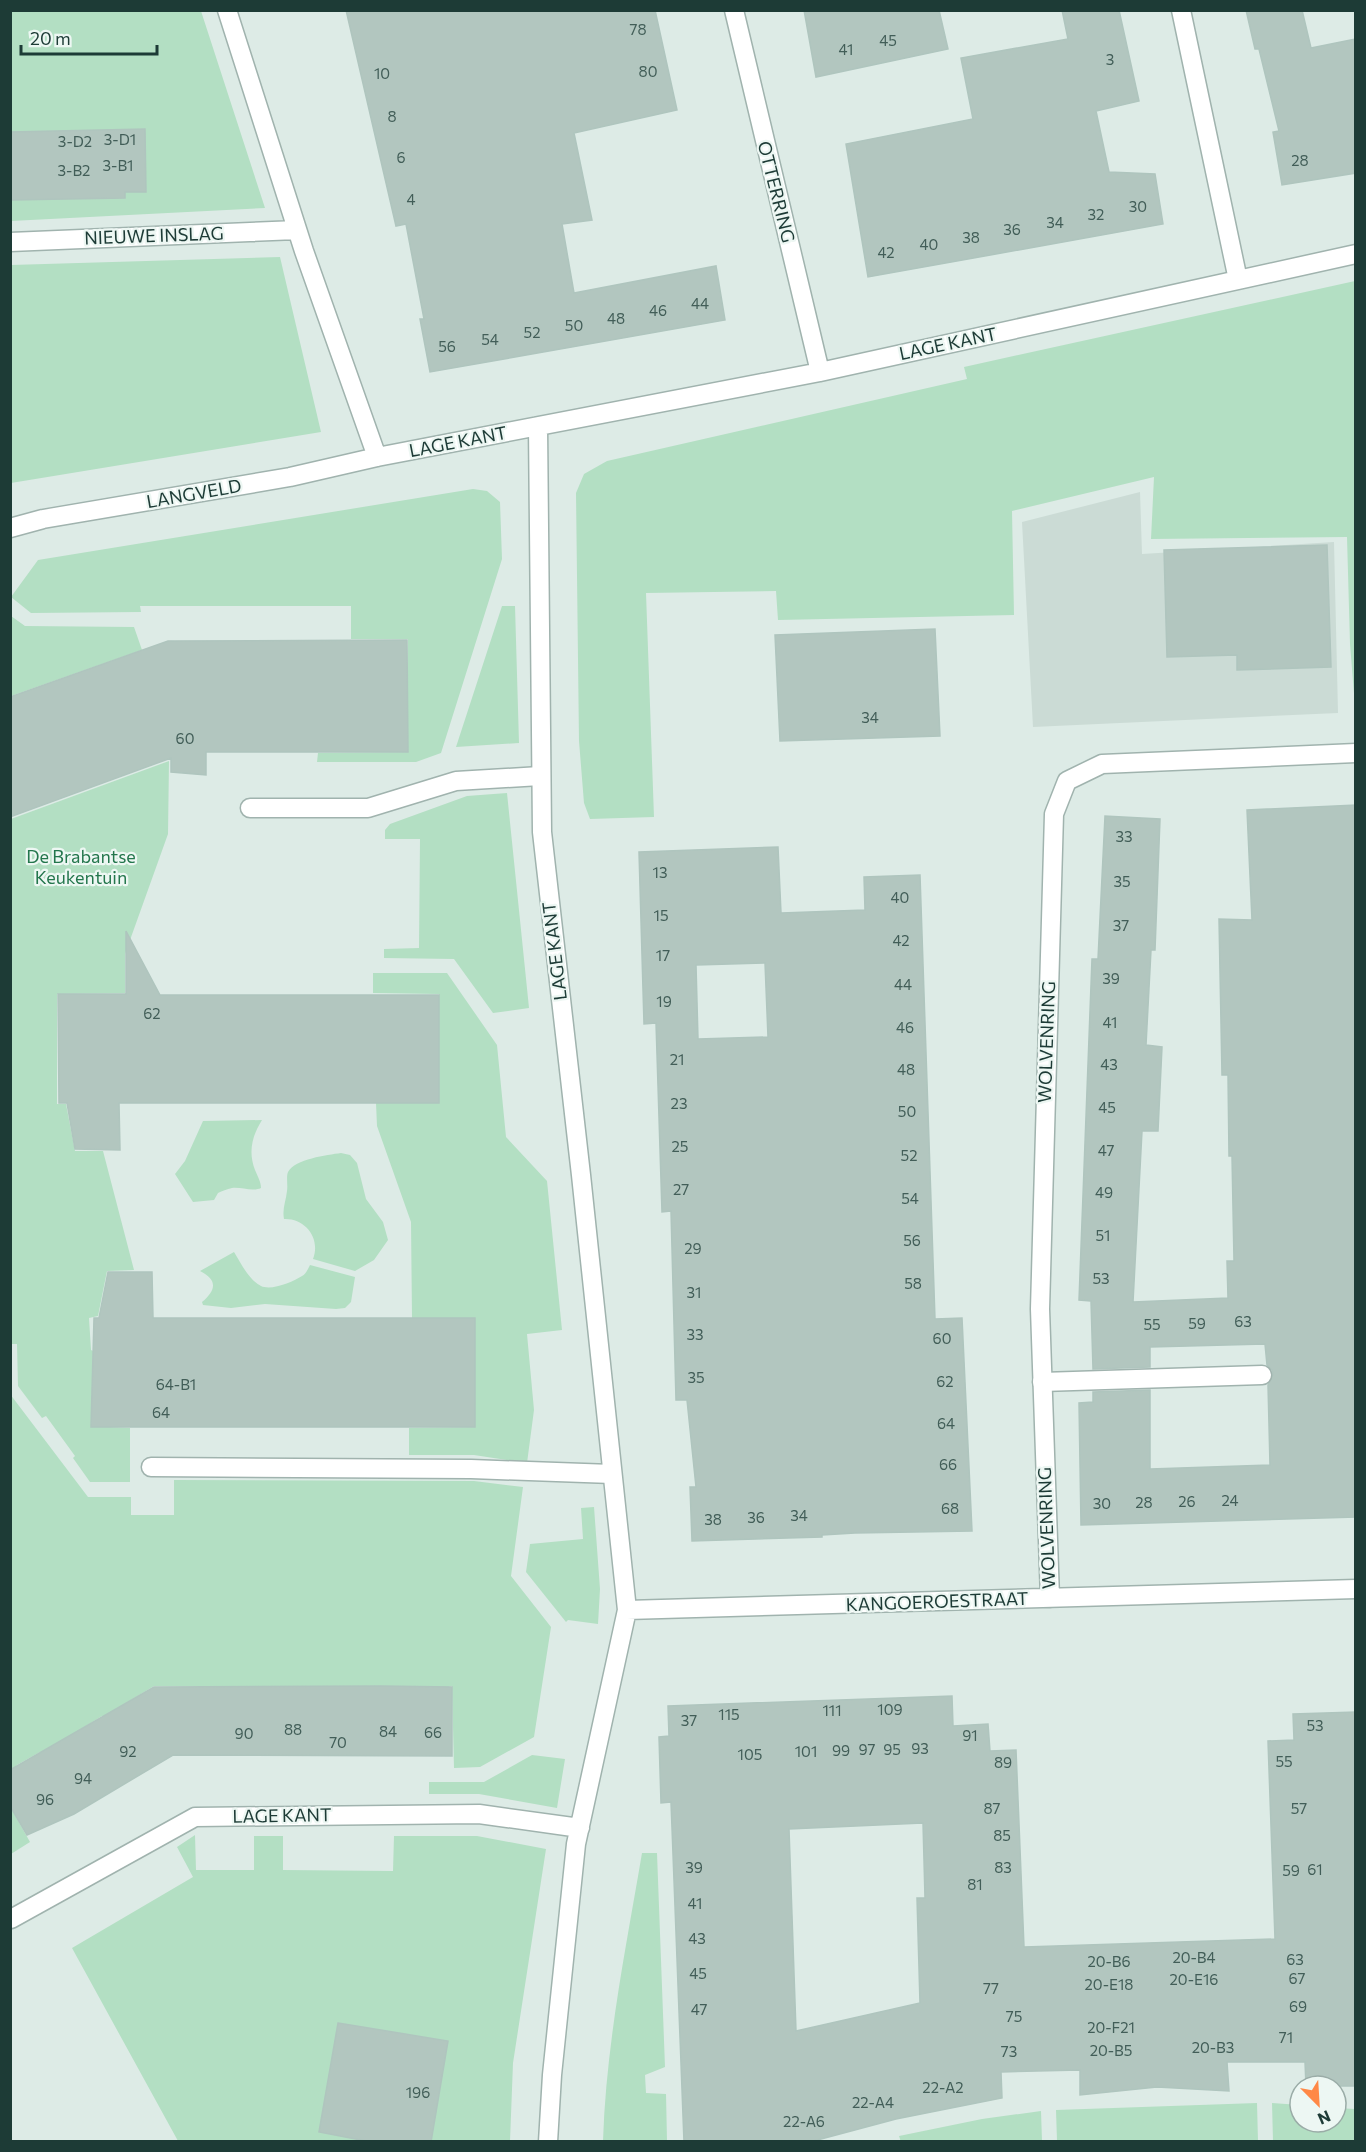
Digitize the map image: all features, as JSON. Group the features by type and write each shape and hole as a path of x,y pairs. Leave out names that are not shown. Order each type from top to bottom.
{"street":[{"path":"227,10 297,230 377,457"},
{"name":"OTTERRING","path":"734,10 820,372"},
{"path":"1181,10 1238,280"},
{"name":"NIEUWE INSLAG","path":"10,242 297,230"},
{"name":"LAGE KANT","path":"377,457 820,372 1356,254"},
{"name":"LAGE KANT","path":"538,426 542,832 627,1610 580,1828 552,2074 548,2142"},
{"name":"LANGVELD","path":"10,528 43,519 290,477 377,457"},
{"name":"WOLVENRING","path":"1050,1598 1040,1310 1054,814 1067,781 1102,764 1356,753"},
{"path":"250,808 368,808 456,781 540,776"},
{"path":"1042,1382 1262,1375"},
{"path":"151,1467 471,1469 612,1474"},
{"name":"KANGOEROESTRAAT","path":"627,1610 1356,1589"},
{"name":"LAGE KANT","path":"10,1919 195,1817 478,1814 580,1828"}],"shaded area":[{"path":"1140,492 1142,554 1334,542 1338,713 1033,727 1022,522"}],"green space":[{"path":"10,11 201,11 265,208 11,221"},
{"path":"280,257 321,432 11,483 11,265"},
{"path":"1355,281 1355,706 1350,644 1347,537 1151,539 1154,477 1012,511 1014,615 778,620 776,591 646,593 654,817 590,819 584,803 579,741 576,493 584,474 607,461 967,379 964,367"},
{"path":"473,489 487,491 500,502 502,559 441,753 416,762 317,762 318,753 408,752 408,639 351,639 351,606 140,606 141,612 31,613 11,597 38,560"},
{"path":"502,606 515,606 519,743 456,747"},
{"path":"11,616 25,626 134,627 142,650 11,696"},
{"name":"De Brabantse Keukentuin","path":"169,761 168,834 125,954 125,993 57,994 57,1104 66,1104 75,1151 103,1151 134,1270 107,1271 98,1316 89,1318 91,1350 93,1351 91,1426 130,1428 130,1482 90,1482 73,1458 75,1456 46,1416 42,1418 18,1386 17,1344 11,1344 11,819"},
{"path":"507,793 529,1008 493,1013 454,959 384,958 384,949 419,948 420,839 385,839 385,830 390,824 467,796"},
{"path":"373,973 447,973 497,1045 506,1137 547,1181 562,1330 527,1334 534,1410 527,1463 474,1455 409,1455 409,1428 475,1427 475,1318 412,1318 411,1222 377,1126 376,1103 439,1103 439,994 373,993"},
{"path":"262,1120 254,1138 252,1150 253,1163 261,1188 254,1190 232,1188 218,1193 214,1200 193,1202 175,1174 185,1161 203,1121"},
{"path":"341,1153 350,1155 357,1163 366,1199 383,1222 388,1240 374,1260 355,1271 313,1259 315,1244 309,1231 299,1222 284,1219 288,1172 297,1164 312,1158"},
{"path":"234,1252 252,1279 265,1287 276,1287 293,1281 305,1274 310,1265 355,1277 351,1302 345,1308 336,1309 265,1304 231,1308 203,1305 202,1302 210,1293 213,1285 210,1278 200,1271"},
{"path":"10,1394 88,1497 131,1497 131,1515 174,1515 174,1480 474,1481 523,1487 511,1576 551,1627 534,1737 480,1767 454,1768 452,1686 448,1687 447,1693 426,1693 426,1686 302,1686 280,1693 280,1686 253,1686 232,1693 231,1686 154,1686 121,1706 105,1721 102,1716 60,1742 44,1757 40,1752 17,1765 11,1776"},
{"path":"594,1507 600,1589 598,1624 568,1620 566,1622 526,1572 530,1544 583,1539 581,1508"},
{"path":"532,1755 565,1759 557,1808 479,1794 429,1794 429,1782 484,1782"},
{"path":"11,1808 30,1842 10,1854"},
{"path":"195,1835 196,1870 254,1870 254,1836 283,1836 283,1870 393,1871 394,1836 477,1836 546,1849 513,2063 510,2141 431,2141 448,2041 338,2023 319,2132 371,2141 178,2141 72,1948 193,1877 177,1847"},
{"path":"642,1853 657,1853 665,2067 645,2075 646,2093 666,2094 667,2141 603,2141 612,2032"},
{"path":"1257,2103 1258,2141 1057,2141 1056,2110"},
{"path":"1272,2103 1288,2104 1288,2134 1348,2134 1348,2109 1355,2109 1355,2141 1273,2141"},
{"path":"1041,2111 1042,2141 901,2142 899,2136 982,2119"}],"building":[{"path":"346,10 655,10 677,110 574,133 592,220 562,224 574,293 716,266 725,320 430,372 420,319 424,319 406,224 396,226"},
{"path":"804,10 939,10 948,49 816,77"},
{"path":"1062,10 1119,10 1139,101 1096,111 1109,172 1155,174 1163,224 868,277 846,144 973,119 961,58 1068,39"},
{"path":"1246,10 1302,10 1311,48 1356,39 1356,173 1282,185 1273,132 1279,131 1259,49 1255,49"},
{"path":"145,129 146,192 125,192 125,198 10,200 10,132"},
{"path":"1327,545 1331,667 1237,670 1237,655 1167,657 1164,550"},
{"path":"935,629 940,736 780,741 775,635"},
{"path":"407,640 408,752 206,752 206,775 171,772 171,758 10,817 10,697 168,641"},
{"path":"1356,805 1356,1517 1081,1525 1079,1403 1093,1402 1093,1392 1150,1390 1150,1469 1270,1465 1268,1385 1273,1375 1267,1365 1265,1344 1150,1347 1150,1367 1093,1369 1091,1301 1079,1300 1092,959 1098,959 1105,816 1160,819 1155,950 1151,950 1146,1045 1162,1047 1158,1131 1142,1131 1133,1302 1228,1298 1227,1261 1234,1261 1232,1156 1229,1156 1228,1075 1222,1075 1219,919 1252,920 1247,810"},
{"path":"778,847 781,913 865,910 864,877 920,875 935,1319 962,1318 972,1531 855,1533 822,1535 822,1537 692,1541 690,1487 696,1487 687,1400 676,1400 671,1211 662,1212 656,1023 644,1024 639,852","holes":["765,963 768,1037 698,1039 696,965"]},
{"path":"126,931 160,995 439,995 439,1103 119,1103 120,1150 75,1149 67,1103 59,1103 58,994 126,994"},
{"path":"108,1272 152,1272 153,1318 475,1318 475,1427 91,1427 94,1318 99,1318"},
{"path":"154,1687 452,1687 452,1756 173,1755 74,1814 27,1835 10,1806 10,1770"},
{"path":"952,1696 953,1726 988,1724 990,1751 1016,1750 1024,1947 1275,1939 1268,1741 1294,1740 1293,1714 1356,1712 1356,2086 1348,2086 1348,2074 1306,2074 1305,2062 1227,2062 1229,2091 1157,2087 1080,2095 1080,2070 1001,2072 1002,2098 896,2119 810,2142 684,2142 671,1802 661,1803 659,1737 669,1736 668,1706","holes":["923,1823 925,1898 917,1898 920,2003 796,2031 789,1829"]},
{"path":"338,2023 448,2041 431,2142 371,2142 319,2132"}]}
